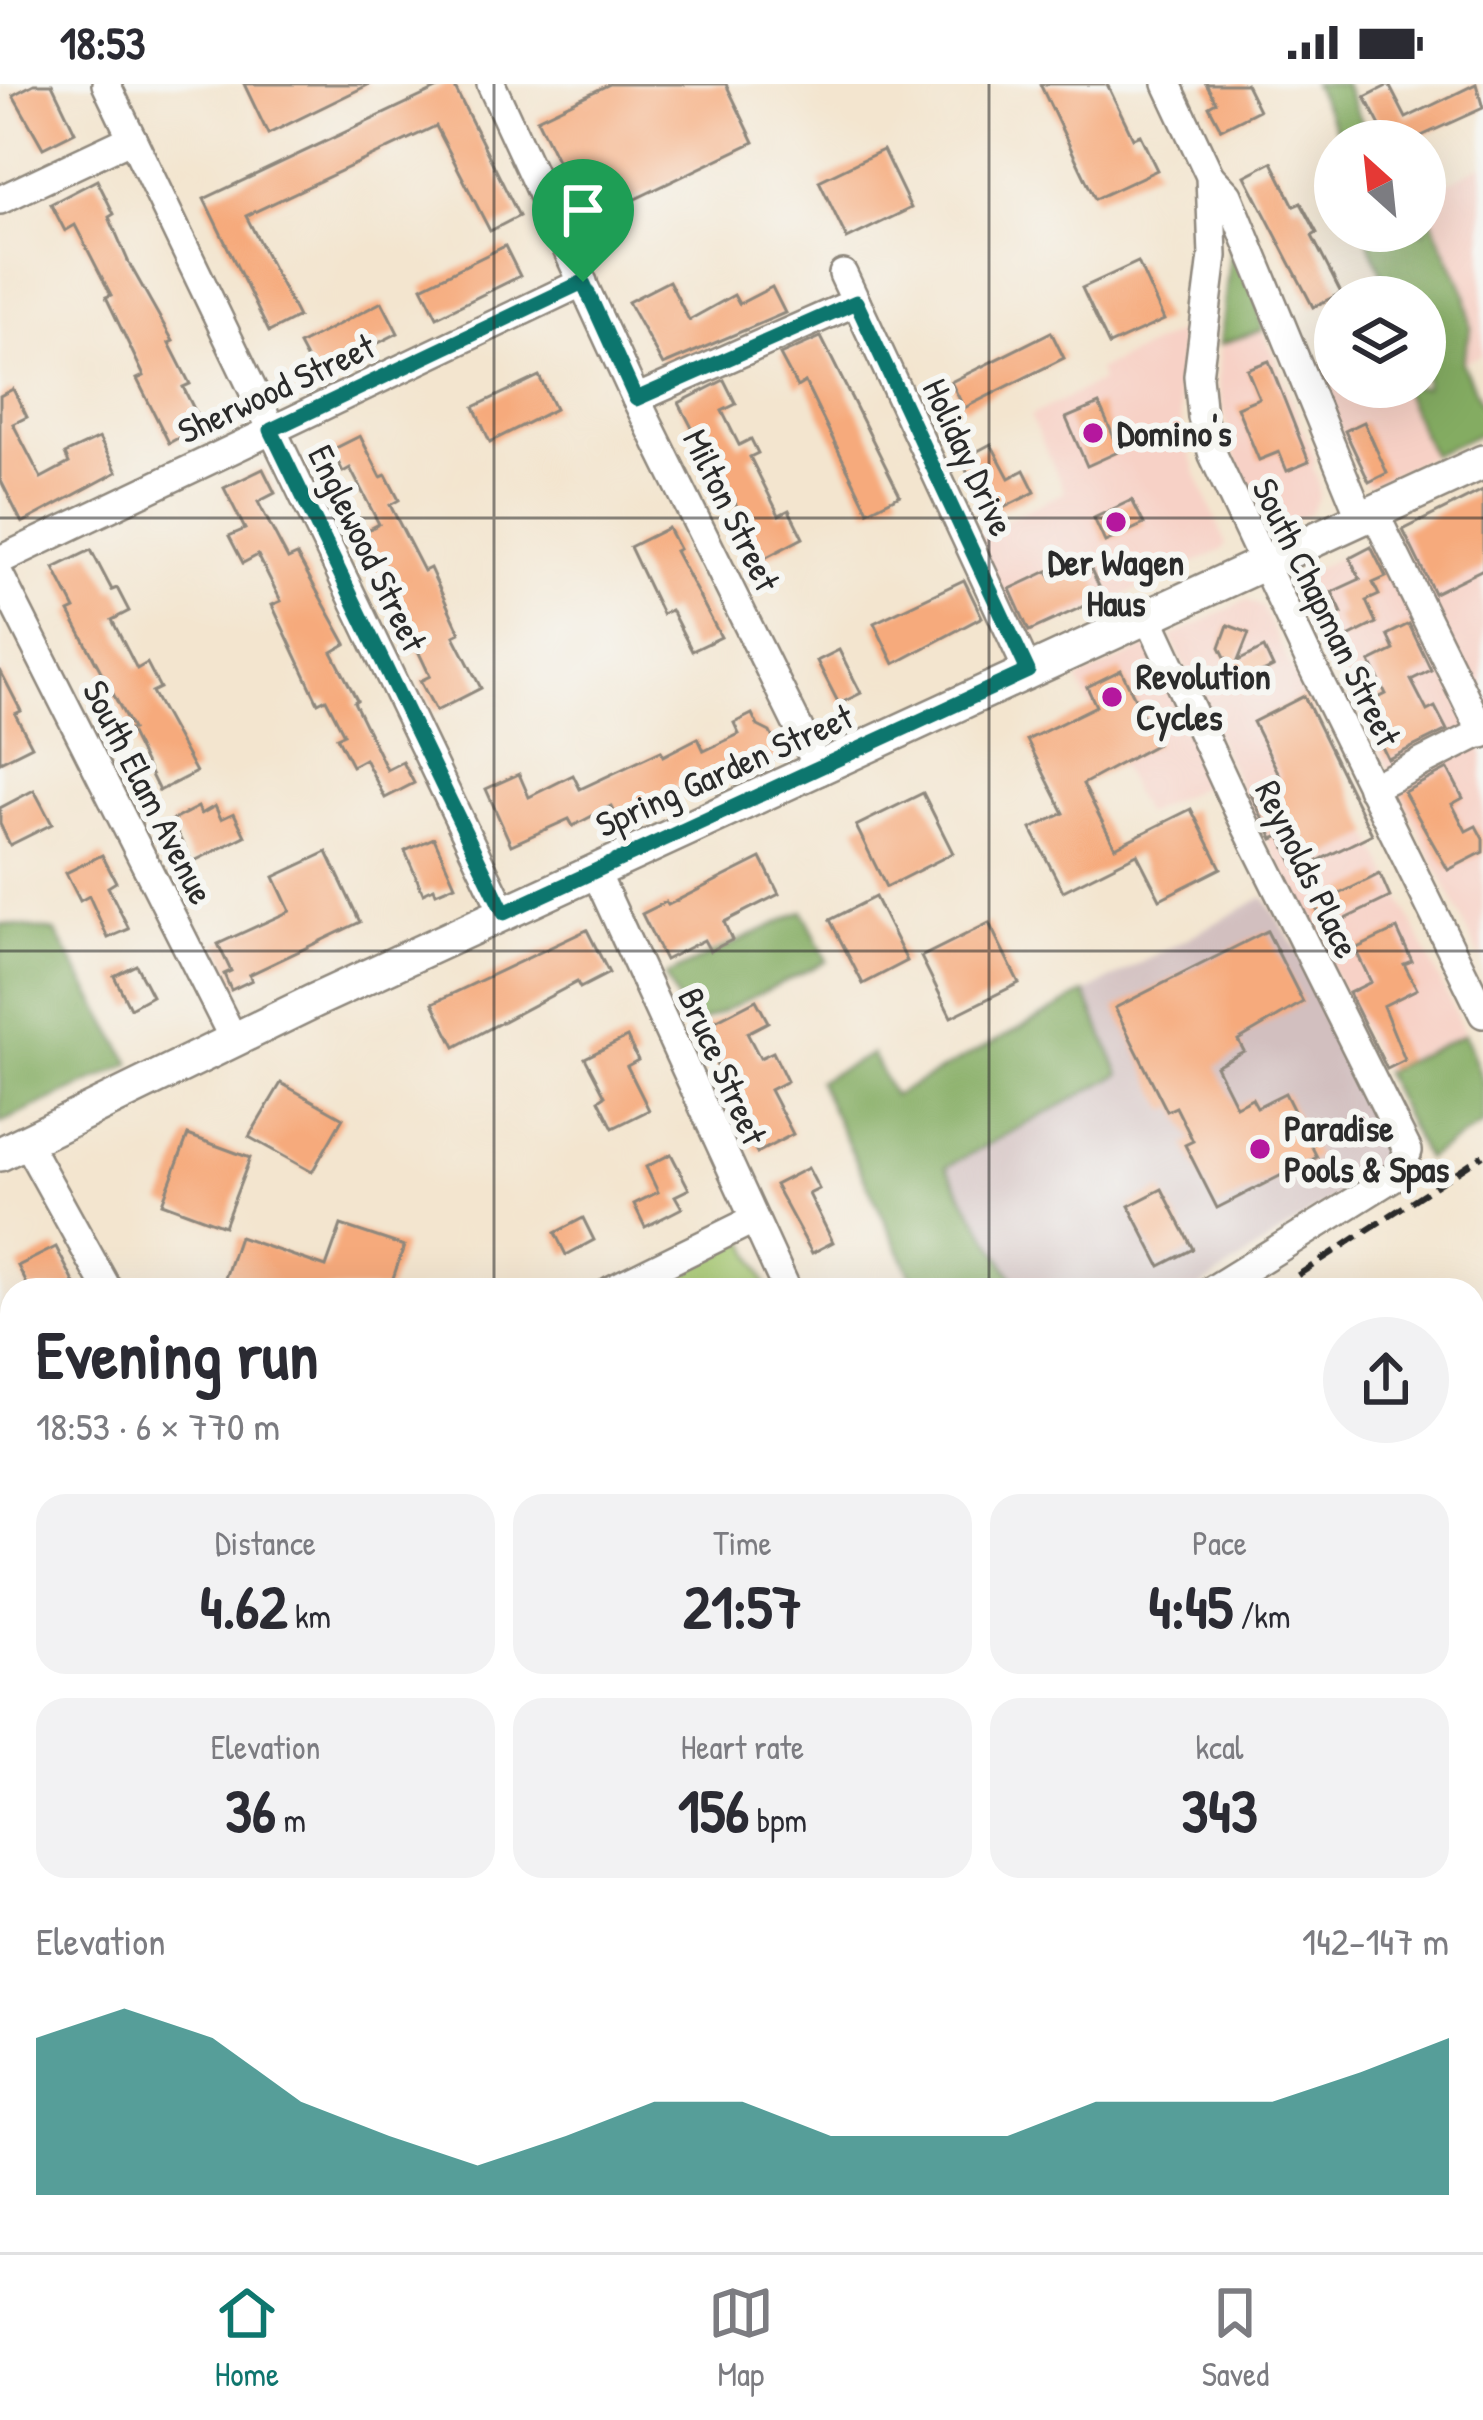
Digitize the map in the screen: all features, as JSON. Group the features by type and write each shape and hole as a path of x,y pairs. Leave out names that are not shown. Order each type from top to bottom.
{"main road":[{"name":"Spring Garden Street","path":"13,1148 504,913 1483,462"}],"street":[{"name":"Englewood Street","path":"106,84 504,913"},
{"name":"Milton Street","path":"491,84 636,399 820,770"},
{"name":"South Chapman Street","path":"1167,84 1210,176 1213,256 1199,398 1213,455 1483,1014"},
{"path":"0,200 132,138"},
{"path":"1210,176 1228,195 1283,333 1367,513 1482,733 1371,788"},
{"name":"Holiday Drive","path":"843,274 1028,671"},
{"name":"Sherwood Street","path":"0,560 583,282"},
{"path":"636,399 856,302"},
{"name":"South Elam Avenue","path":"0,576 234,1040"},
{"name":"Reynolds Place","path":"1148,616 1237,808 1408,1151 1400,1173 1231,1278"},
{"name":"Bruce Street","path":"595,871 781,1278"},
{"path":"13,1148 100,1278"},
{"path":"635,1278 753,1220"}],"shaded area":[{"path":"1483,165 1483,354 1462,363 1471,329 1442,252 1446,252 1446,184"},
{"path":"1263,330 1315,460 1319,497 1309,514 1274,528 1267,526 1232,449 1218,382 1220,344"},
{"path":"1180,331 1177,389 1183,430 1226,544 1112,601 1024,637 974,535 1065,492 1030,416 1101,381 1098,370"},
{"path":"1331,408 1411,408 1432,455 1370,485 1364,482"},
{"path":"1483,491 1483,714 1396,532"},
{"path":"1380,539 1483,752 1483,962 1299,586 1300,576"},
{"path":"1247,600 1262,607 1465,1034 1383,1072 1244,796 1171,637"},
{"path":"1150,646 1209,783 1144,814 1077,680"},
{"path":"1264,897 1298,951 1390,1133 1389,1161 1214,1278 1013,1278 945,1167 1120,1074 1085,993"}],"green space":[{"path":"1313,84 1344,84 1361,120 1331,120"},
{"path":"1237,241 1258,294 1263,330 1220,344 1231,243"},
{"path":"1446,251 1466,294 1471,329 1462,363 1483,407 1483,432 1432,455 1411,408 1446,408 1446,276 1382,276 1373,252"},
{"path":"803,911 827,961 690,1027 665,976"},
{"path":"0,924 55,931 131,1064 0,1123"},
{"path":"1085,993 1120,1074 946,1167 1013,1278 912,1278 818,1081 872,1054 893,1096"},
{"path":"1465,1034 1483,1082 1483,1124 1426,1159 1383,1072"},
{"path":"745,1239 763,1278 665,1278"}],"building":[{"path":"34,84 52,84 75,132 43,148 13,95"},
{"path":"244,84 370,84 268,134"},
{"path":"453,84 519,216 490,231 436,126 246,216 298,317 269,332 204,199"},
{"path":"610,84 726,84 754,142 587,222 537,119"},
{"path":"1040,84 1107,84 1133,138 1140,135 1157,170 1095,199"},
{"path":"1206,84 1246,84 1259,110 1221,129 1209,106 1216,102"},
{"path":"1476,84 1483,108 1446,125 1446,120 1377,120 1365,97 1389,85 1406,118"},
{"path":"883,150 911,208 847,239 819,181"},
{"path":"1272,162 1294,206 1301,203 1314,227 1314,252 1320,252 1332,276 1314,276 1314,306 1313,307 1245,176"},
{"path":"97,180 114,214 109,217 129,263 173,341 169,343 190,384 183,387 202,425 169,443 137,379 144,376 106,297 111,295 75,225 65,231 51,204"},
{"path":"505,246 520,276 437,317 422,287"},
{"path":"1138,262 1164,320 1109,345 1082,288"},
{"path":"669,281 689,320 734,295 739,304 772,287 785,313 663,365 628,302"},
{"path":"382,302 398,333 315,375 299,345"},
{"path":"1051,332 1064,358 964,408 951,382"},
{"path":"821,337 900,495 868,511 805,382 797,387 780,355"},
{"path":"1269,361 1309,462 1287,471 1279,452 1259,460 1237,407 1259,398 1247,369"},
{"path":"539,376 555,409 490,442 474,407"},
{"path":"724,380 736,404 722,411 739,445 751,439 758,453 750,457 779,515 789,510 803,538 753,564 739,536 749,530 720,473 711,477 697,449 702,447 679,403"},
{"path":"13,389 27,417 13,424 41,478 69,463 65,454 99,438 117,472 22,523 0,479 0,396"},
{"path":"1099,404 1120,451 1087,466 1066,418"},
{"path":"1364,422 1387,473 1369,482 1345,431"},
{"path":"360,436 399,500 390,505 424,571 430,568 460,633 454,636 481,688 436,711 420,681 430,676 362,533 379,524 350,468 343,472 332,450"},
{"path":"991,444 1009,478 1024,470 1035,492 995,512 978,479 972,482 961,460"},
{"path":"263,469 275,493 258,502 288,559 297,555 346,644 332,652 354,702 387,770 403,762 414,783 385,798 365,759 352,766 337,737 344,734 326,699 318,703 272,605 281,601 258,555 243,563 229,536 245,529 224,488"},
{"path":"1483,490 1483,569 1434,593 1403,530"},
{"path":"1132,500 1144,524 1105,542 1094,518"},
{"path":"668,528 679,549 675,551 721,637 692,651 671,610 662,614 630,547"},
{"path":"1371,547 1386,577 1373,583 1379,595 1366,601 1376,623 1346,638 1335,616 1342,613 1332,592 1360,579 1350,558"},
{"path":"91,550 129,611 112,620 137,669 147,663 160,688 152,692 196,772 159,791 132,729 69,612 75,609 54,568"},
{"path":"1088,563 1104,597 1029,631 1010,589 1048,571 1052,580"},
{"path":"964,580 982,617 894,664 874,623"},
{"path":"1409,624 1431,670 1411,680 1427,711 1435,707 1447,730 1388,759 1362,706 1386,694 1370,662 1394,650 1387,635"},
{"path":"1228,625 1249,633 1238,661 1264,648 1273,667 1257,675 1261,683 1242,692 1220,647"},
{"path":"839,650 861,693 839,704 817,661"},
{"path":"0,670 32,746 0,762"},
{"path":"1121,670 1157,744 1083,784 1115,847 1191,809 1221,868 1160,899 1137,854 1063,891 1031,829 1064,813 1027,740 1096,706 1087,687"},
{"path":"1304,696 1372,834 1297,871 1280,836 1273,839 1250,793 1281,778 1253,722"},
{"path":"752,714 758,726 770,732 781,756 741,775 738,769 695,790 690,780 616,815 611,806 573,826 569,819 511,845 486,789 519,774 529,797 573,775 580,789 698,738 704,751 739,734 734,723"},
{"path":"1448,769 1463,798 1452,804 1466,831 1476,826 1483,852 1448,870 1404,792"},
{"path":"34,790 52,824 10,845 0,824 0,808"},
{"path":"923,793 953,853 886,887 856,826"},
{"path":"215,806 221,819 234,813 245,836 192,862 171,821 198,807 201,814"},
{"path":"434,838 455,885 423,893 405,851"},
{"path":"327,852 360,922 249,975 252,980 231,990 224,974 231,971 218,944 290,911 274,877"},
{"path":"102,855 116,882 108,887 129,929 108,938 89,896 80,901 66,873"},
{"path":"761,858 779,894 724,922 732,940 710,951 704,940 665,960 642,914"},
{"path":"1380,874 1390,897 1326,928 1315,906"},
{"path":"875,897 907,961 863,984 830,920"},
{"path":"989,923 1019,983 951,1017 921,957"},
{"path":"1397,929 1412,961 1404,964 1417,989 1383,1006 1405,1060 1387,1069 1349,993 1371,982 1355,949"},
{"path":"587,930 609,973 580,988 577,982 455,1047 433,1003"},
{"path":"1267,931 1303,1002 1238,1040 1244,1051 1216,1066 1236,1106 1252,1098 1257,1107 1285,1093 1317,1157 1217,1208 1185,1145 1193,1141 1176,1107 1167,1111 1115,1008"},
{"path":"136,965 152,996 130,1008 114,976"},
{"path":"756,1000 768,1022 747,1033 760,1058 773,1052 787,1081 770,1090 793,1134 757,1153 700,1029"},
{"path":"627,1037 638,1060 627,1066 649,1110 613,1128 599,1100 605,1096 585,1058"},
{"path":"281,1083 343,1118 312,1172 249,1137"},
{"path":"188,1135 250,1158 224,1226 162,1203"},
{"path":"671,1154 689,1189 675,1196 682,1208 645,1227 634,1204 658,1192 646,1167"},
{"path":"808,1168 819,1189 809,1194 833,1242 812,1253 775,1185"},
{"path":"1162,1189 1193,1249 1160,1266 1129,1206"},
{"path":"583,1218 594,1240 566,1255 555,1233"},
{"path":"341,1225 404,1246 393,1278 225,1278 239,1237 326,1267"},
{"path":"56,1247 72,1278 24,1278 18,1266"}],"railway":[{"path":"1293,1278 1483,1155"}],"place":[{"name":"Domino's","path":"1093,433"},
{"name":"Der Wagen Haus","path":"1116,522"},
{"name":"Revolution Cycles","path":"1112,697"},
{"name":"Paradise Pools & Spas","path":"1260,1149"}],"route":[{"path":"583,282 636,399 856,302 1028,671 504,913 271,430 583,282"}]}
